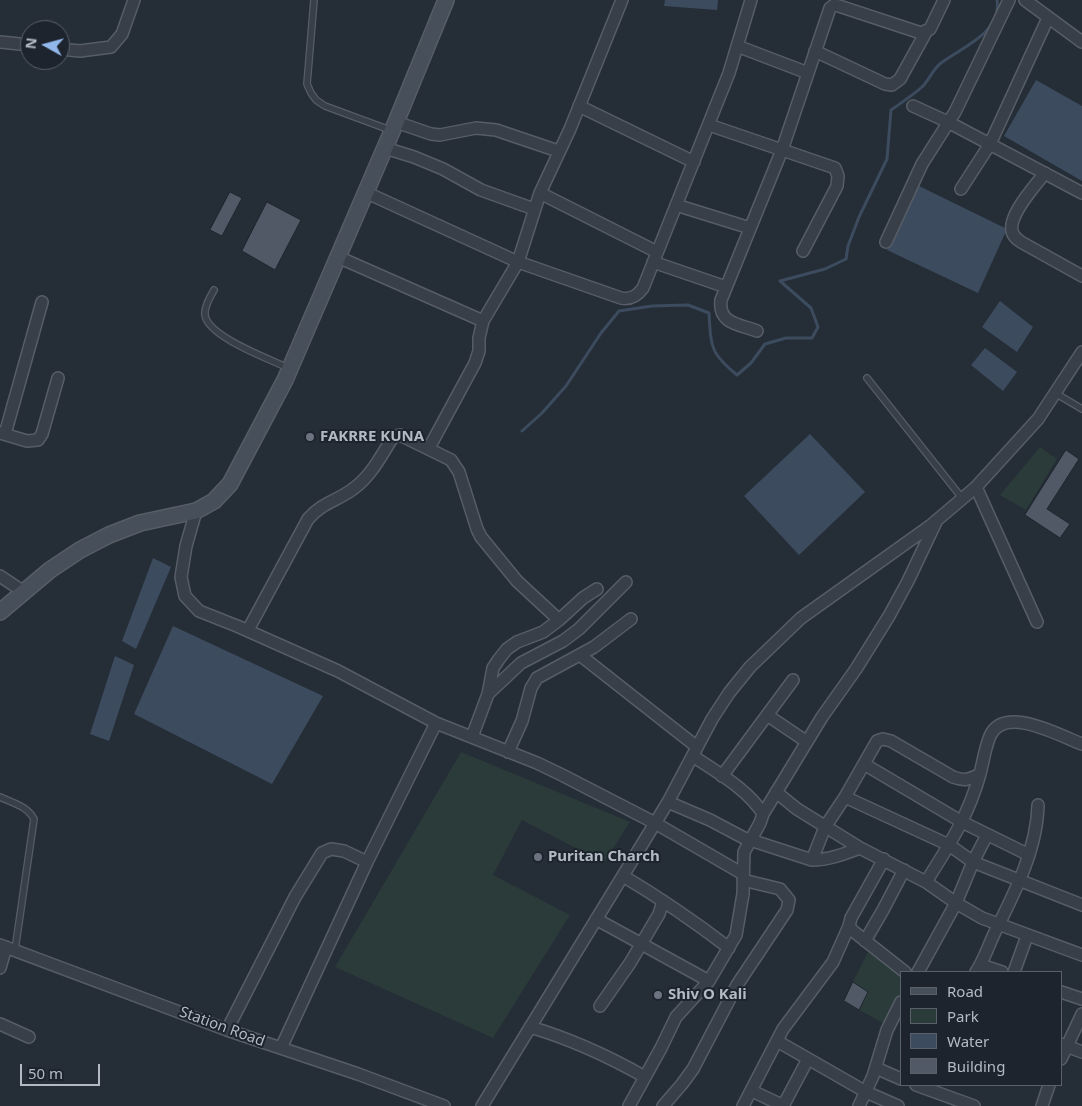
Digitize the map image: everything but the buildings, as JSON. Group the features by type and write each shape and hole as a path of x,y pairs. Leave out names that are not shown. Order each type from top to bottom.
{"main road":[{"path":"0,612 50,570 80,550 109,535 140,524 196,510 214,501 230,484 290,368 385,148 446,0"}],"street":[{"path":"70,50 80,51 111,47 122,34 134,0"},
{"path":"429,448 475,363 479,351 479,338 483,320 518,262 540,193 579,106 622,0"},
{"path":"365,192 518,262 621,298 628,299 639,294 729,73 751,0"},
{"path":"815,51 885,84 892,84 900,79 926,32 930,29 944,0"},
{"path":"886,242 922,164 955,112 1009,0"},
{"path":"1025,0 1082,42"},
{"path":"757,331 726,320 722,315 720,307 721,300 782,150 830,8 834,5 917,32 926,32"},
{"path":"960,189 990,144 1048,18"},
{"path":"0,42 20,44"},
{"path":"737,46 808,73"},
{"path":"579,106 694,162"},
{"path":"913,106 948,122 1082,193"},
{"path":"709,125 835,168 838,176 837,186 803,251"},
{"path":"394,126 440,135 476,128 496,130 558,151"},
{"path":"385,148 435,166 481,190 534,209"},
{"path":"1044,173 1017,210 1011,228 1013,234 1022,242 1082,276"},
{"path":"540,193 655,257 726,287"},
{"path":"676,205 750,228"},
{"path":"338,257 483,320"},
{"path":"42,302 3,434 27,441 38,440 42,434 58,378"},
{"path":"482,1106 668,802 712,720 729,693 750,667 801,618 937,520 976,487 1038,419 1082,352"},
{"path":"248,630 301,528 316,510 358,486 372,471 391,440 400,434 445,456 456,466 476,529 517,580 559,620"},
{"path":"976,487 1037,622"},
{"path":"196,510 186,546 181,577 185,596 199,611 248,630 360,682 436,723 554,771 655,823 743,877 780,889 789,900 787,910 734,991 693,1069 663,1106"},
{"path":"629,1106 676,1017 709,981 736,935 739,921 744,852 763,814 807,742 889,616 937,520"},
{"path":"0,576 24,592"},
{"path":"488,694 521,663 563,641 579,629 626,582"},
{"path":"472,737 488,694 493,668 507,649 517,642 543,632 583,598 597,589"},
{"path":"508,752 522,721 531,688 537,678 608,638 631,618"},
{"path":"580,655 757,804 763,814"},
{"path":"722,776 793,680"},
{"path":"767,715 807,742"},
{"path":"926,882 962,822 973,798 990,735 996,727 1007,722 1025,722 1082,744"},
{"path":"281,1048 367,862 436,723"},
{"path":"812,860 825,827 845,797 877,741 883,739 891,741 962,781 970,780 980,774"},
{"path":"864,764 962,822 1028,855"},
{"path":"776,792 825,827 860,848 926,882 982,918 1082,955"},
{"path":"845,797 949,845 973,862 1082,905"},
{"path":"668,802 750,840 812,860 823,860 860,848"},
{"path":"994,971 978,969 999,925 1028,855 1038,823 1038,805"},
{"path":"919,971 956,903 973,862 988,835"},
{"path":"227,1030 295,897 322,853 331,849 344,851 367,862"},
{"path":"743,1106 777,1041 792,1017 833,962 850,926 851,918 884,859"},
{"path":"865,941 904,870"},
{"path":"623,876 648,890 694,921 729,948"},
{"path":"600,1006 659,914 663,901"},
{"path":"596,919 709,981"},
{"path":"850,926 853,931 904,971"},
{"path":"1014,971 1027,936"},
{"path":"0,968 7,947"},
{"name":"Station Road","path":"7,947 227,1030 444,1106"},
{"path":"1062,992 1082,999"},
{"path":"859,1106 876,1068 887,1030 896,1023 900,1006"},
{"path":"1082,1014 1064,1045 1082,1052"},
{"path":"0,1024 29,1037"},
{"path":"530,1027 581,1044 614,1059 645,1077"},
{"path":"777,1041 866,1092 898,1106"},
{"path":"752,1090 783,1106 808,1059"},
{"path":"876,1068 900,1079"},
{"path":"919,1086 974,1106"},
{"path":"1042,1106 1049,1086"}],"lane":[{"path":"314,0 307,84 311,93 316,100 325,106 394,126"},
{"path":"214,290 205,315 213,328 234,343 290,368"},
{"path":"867,378 962,498"},
{"path":"1055,393 1082,409"},
{"path":"0,797 24,807 34,819 7,947"}],"green space":[{"path":"1040,447 1057,459 1026,510 1000,495"},
{"path":"461,752 630,822 604,863 522,820 493,875 570,915 493,1038 335,967"},
{"path":"868,952 900,974 900,996 883,1023 843,1001"}],"water":[{"path":"665,0 718,0 717,10 664,6"},
{"path":"1036,80 1082,106 1082,181 1004,136"},
{"path":"919,186 1007,229 978,293 887,250"},
{"path":"1000,301 1033,327 1017,352 982,327"},
{"path":"985,348 1017,372 1003,391 971,365"},
{"path":"810,434 865,492 799,555 744,496"},
{"path":"153,558 171,567 136,649 122,641"},
{"path":"173,626 323,696 272,784 134,714"},
{"path":"115,656 134,665 109,741 90,734"}],"waterway":[{"path":"522,431 542,413 566,386 601,333 619,311 652,306 688,305 709,313 710,334 717,355 737,375 751,363 765,344 786,338 812,338 818,327 811,308 780,281 825,269 846,259 848,246 859,217 887,159 891,110 922,87 941,63 979,38 987,30 997,12 997,0"}],"place":[{"name":"FAKRRE KUNA","path":"310,437"},
{"name":"Puritan Charch","path":"538,857"},
{"name":"Shiv O Kali","path":"658,995"}]}
